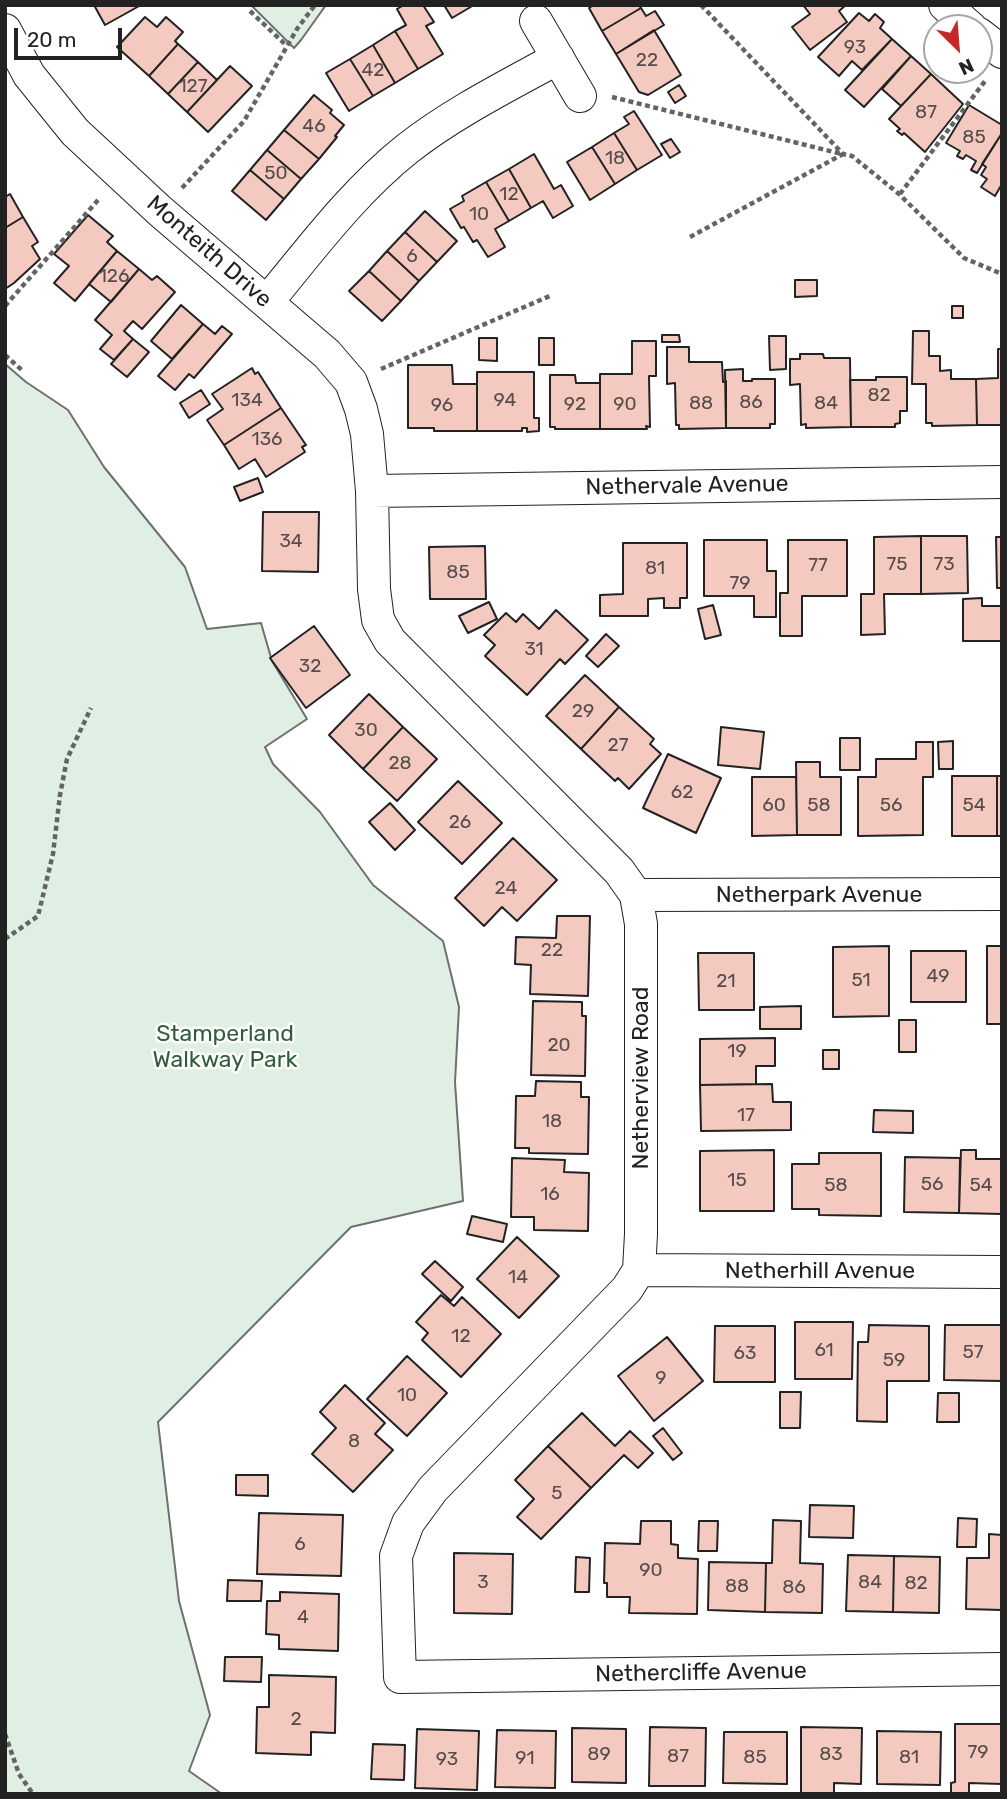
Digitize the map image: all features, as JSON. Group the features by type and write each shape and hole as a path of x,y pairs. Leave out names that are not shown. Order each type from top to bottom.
{"street":[{"path":"536,21 580,96"},
{"name":"Monteith Drive","path":"5,30 29,75 75,132 160,211 327,354 351,382 367,434 372,491"},
{"path":"267,302 354,197 407,149 462,111 558,58"},
{"name":"Nethervale Avenue","path":"372,491 1002,482"},
{"name":"Netherview Road","path":"372,491 374,589 379,620 390,641 619,871 636,895 641,924 639,1270"},
{"name":"Netherpark Avenue","path":"636,895 1002,894"},
{"name":"Netherhill Avenue","path":"639,1270 1002,1272"},
{"name":"Nethercliffe Avenue","path":"639,1270 627,1289 433,1489 408,1523 396,1556 400,1677 1002,1669"}],"path":[{"path":"160,211 244,121 297,29 315,5"},
{"path":"701,5 843,154"},
{"path":"250,11 287,46"},
{"path":"899,194 994,65"},
{"path":"580,96 600,94 852,156 899,194 964,258 1002,274"},
{"path":"690,237 843,154"},
{"path":"5,306 121,175"},
{"path":"351,382 552,295"},
{"path":"5,355 24,372"},
{"path":"5,939 38,916 53,854 67,760 91,708"},
{"path":"5,1734 19,1774 33,1794"}],"green space":[{"path":"251,5 326,5 294,48"},
{"name":"Stamperland Walkway Park","path":"5,364 26,382 68,410 104,467 185,567 207,629 261,623 272,661 307,719 265,747 273,764 320,812 373,885 443,941 459,1007 455,1082 463,1201 351,1227 158,1422 179,1601 210,1715 189,1771 222,1794 5,1794"}],"building":[{"path":"94,5 141,5 105,25"},
{"path":"404,5 423,5 434,22 426,26 443,54 418,69 395,31 406,25 397,9"},
{"path":"444,5 474,5 452,18"},
{"path":"594,5 639,5 641,8 602,31 589,8"},
{"path":"803,5 846,5 839,11 847,22 810,50 792,27 810,14"},
{"path":"641,8 646,16 655,11 664,25 616,54 602,31"},
{"path":"859,13 869,21 875,14 884,22 880,28 892,39 862,70 852,61 839,76 818,57"},
{"path":"145,17 157,27 166,17 183,32 175,41 178,44 149,76 117,47"},
{"path":"654,30 681,75 648,95 639,92 616,54"},
{"path":"395,31 418,69 395,83 373,45"},
{"path":"892,39 911,56 864,107 845,90"},
{"path":"178,44 198,62 168,94 149,76"},
{"path":"373,45 395,83 373,96 350,59"},
{"path":"911,56 923,67 923,83 901,106 882,89"},
{"path":"350,59 373,96 349,111 326,73"},
{"path":"198,62 217,80 187,112 168,94"},
{"path":"230,66 252,86 208,132 187,112"},
{"path":"923,83 942,84 963,104 925,152 904,133 902,135 897,131 900,129 889,119"},
{"path":"679,85 686,96 675,103 668,92"},
{"path":"314,95 332,110 330,113 344,125 319,159 284,130"},
{"path":"969,105 1002,125 1002,133 977,173 971,170 976,161 966,155 963,159 957,156 960,151 946,143"},
{"path":"634,111 662,155 637,170 614,133 629,124 624,117"},
{"path":"284,130 319,159 301,179 267,150"},
{"path":"614,133 637,170 615,184 592,147"},
{"path":"1002,133 1002,184 995,196 981,187 987,179 981,175 986,167 982,164"},
{"path":"671,139 680,152 670,158 661,144"},
{"path":"592,147 615,184 590,200 567,162"},
{"path":"267,150 301,179 284,199 250,170"},
{"path":"534,154 554,189 561,185 573,206 553,218 543,201 531,208 509,169"},
{"path":"509,169 531,208 509,221 486,182"},
{"path":"250,170 284,199 266,220 232,191"},
{"path":"486,182 509,221 495,229 505,247 488,257 477,240 473,242 464,227 461,228 450,209 464,201 462,196"},
{"path":"10,194 23,217 5,228 5,197"},
{"path":"425,211 457,241 437,262 405,232"},
{"path":"88,215 113,236 107,242 117,251 75,301 54,283 69,266 54,254"},
{"path":"23,217 38,242 32,246 40,259 5,289 5,228"},
{"path":"405,232 437,262 419,281 387,251"},
{"path":"117,251 139,269 111,302 89,284"},
{"path":"387,251 419,281 401,301 369,271"},
{"path":"139,269 152,280 157,276 175,292 142,329 133,321 124,331 133,339 114,360 100,349 112,335 95,320"},
{"path":"369,271 401,301 382,321 349,291"},
{"path":"795,280 817,280 817,296 795,297"},
{"path":"181,305 203,324 172,359 151,341"},
{"path":"952,306 963,306 963,318 952,318"},
{"path":"203,324 215,334 222,326 232,334 194,378 189,374 175,390 158,376"},
{"path":"913,331 929,331 929,356 940,356 940,371 951,370 951,379 976,379 977,425 932,426 932,423 926,423 926,384 912,384"},
{"path":"662,335 679,335 680,342 662,342"},
{"path":"769,336 786,336 786,369 770,370"},
{"path":"479,338 497,338 497,361 479,360"},
{"path":"539,338 554,338 554,365 539,365"},
{"path":"133,339 149,352 127,377 111,364"},
{"path":"632,341 656,341 656,376 649,376 650,427 600,429 600,374 632,374"},
{"path":"667,347 689,347 689,362 722,362 723,382 726,381 726,428 679,429 679,425 676,425 675,383 667,384"},
{"path":"998,349 1002,349 1002,425 977,425 976,379 998,378"},
{"path":"800,354 850,358 851,427 806,428 806,424 801,425 800,384 790,385 790,359 800,359"},
{"path":"408,365 452,365 453,384 477,384 477,431 408,428"},
{"path":"252,368 255,374 258,372 281,408 224,445 207,420 223,409 212,394"},
{"path":"743,369 743,381 775,379 775,424 770,424 770,428 726,428 725,370"},
{"path":"477,372 534,372 534,418 539,418 539,431 527,432 527,428 522,428 522,431 477,431"},
{"path":"550,375 575,375 576,383 600,383 600,429 550,427"},
{"path":"876,377 907,377 907,411 900,411 900,423 895,424 895,427 851,427 850,380 876,380"},
{"path":"201,390 210,404 189,418 180,403"},
{"path":"281,408 306,445 302,447 305,452 266,477 255,459 239,469 224,445"},
{"path":"258,478 263,492 240,501 234,487"},
{"path":"263,512 319,512 318,572 262,571"},
{"path":"921,536 921,594 884,594 885,634 861,635 861,594 874,594 874,537"},
{"path":"921,536 967,536 968,593 921,594"},
{"path":"996,537 1002,537 1002,588 997,588"},
{"path":"704,540 767,540 767,571 776,571 776,617 754,617 754,596 704,596"},
{"path":"788,540 847,540 847,596 802,596 802,636 780,636 780,593 788,593"},
{"path":"623,543 687,543 687,598 680,598 680,608 664,608 664,598 648,599 648,616 600,616 600,595 623,594"},
{"path":"485,546 486,599 430,599 429,547"},
{"path":"982,598 982,606 1002,606 1002,641 963,641 963,599"},
{"path":"489,602 497,619 468,633 459,616"},
{"path":"713,605 721,635 705,639 698,609"},
{"path":"556,610 588,640 565,664 560,659 527,695 485,656 495,645 484,635 506,613 516,622 523,614 539,629"},
{"path":"314,626 350,675 306,708 270,658"},
{"path":"606,634 619,646 598,667 586,656"},
{"path":"585,675 619,707 581,749 546,716"},
{"path":"369,694 403,727 363,769 329,735"},
{"path":"619,707 654,739 650,744 661,754 629,789 618,778 615,781 581,749"},
{"path":"403,727 437,759 397,801 363,769"},
{"path":"721,727 764,732 760,769 718,765"},
{"path":"840,738 860,738 860,770 840,770"},
{"path":"953,741 953,769 939,769 938,742"},
{"path":"916,742 933,742 933,777 923,777 923,835 858,836 858,777 876,777 876,759 916,759"},
{"path":"668,754 721,778 696,833 643,808"},
{"path":"796,762 820,762 820,777 841,777 841,835 797,835"},
{"path":"952,776 997,776 997,836 952,836"},
{"path":"997,776 1002,776 1002,836 997,836"},
{"path":"752,777 796,777 797,835 752,836"},
{"path":"458,781 502,823 462,864 418,822"},
{"path":"390,803 415,830 395,850 369,822"},
{"path":"513,838 557,880 517,921 502,907 484,926 455,898"},
{"path":"557,916 590,916 588,996 530,994 531,965 515,964 516,937 556,938"},
{"path":"889,946 889,1016 833,1017 833,947"},
{"path":"987,946 1002,946 1002,1024 987,1024"},
{"path":"911,951 966,951 966,1002 911,1002"},
{"path":"698,953 754,953 754,1010 699,1010"},
{"path":"533,1001 582,1002 582,1016 586,1016 585,1076 531,1075"},
{"path":"801,1006 801,1029 760,1029 760,1007"},
{"path":"899,1020 916,1020 916,1052 899,1052"},
{"path":"775,1038 775,1066 756,1066 756,1084 700,1085 700,1039"},
{"path":"823,1050 839,1050 839,1069 823,1069"},
{"path":"536,1081 581,1082 581,1097 589,1097 588,1154 529,1153 529,1148 515,1148 516,1096 535,1096"},
{"path":"772,1084 773,1102 791,1102 791,1130 701,1131 700,1085"},
{"path":"874,1110 913,1111 913,1133 873,1132"},
{"path":"774,1150 774,1211 700,1211 700,1151"},
{"path":"961,1150 976,1150 976,1159 1002,1159 1002,1214 959,1213"},
{"path":"819,1153 881,1153 881,1216 819,1215 819,1209 792,1209 792,1164 819,1164"},
{"path":"905,1157 960,1158 959,1213 904,1212"},
{"path":"512,1158 565,1160 564,1172 589,1173 588,1231 534,1230 534,1217 511,1217"},
{"path":"472,1216 507,1224 503,1242 467,1234"},
{"path":"517,1237 559,1276 519,1318 477,1279"},
{"path":"435,1261 463,1287 451,1301 422,1274"},
{"path":"441,1295 454,1306 462,1297 501,1334 461,1377 422,1340 428,1333 416,1322"},
{"path":"795,1322 853,1322 852,1379 795,1379"},
{"path":"869,1325 929,1326 929,1381 887,1381 887,1422 857,1421 858,1342 868,1342"},
{"path":"945,1325 1002,1325 1002,1381 944,1380"},
{"path":"715,1326 775,1326 775,1382 714,1382"},
{"path":"667,1337 703,1381 654,1421 618,1376"},
{"path":"407,1356 447,1393 407,1436 367,1399"},
{"path":"345,1385 385,1423 375,1434 393,1450 353,1492 312,1454 336,1428 320,1412"},
{"path":"780,1392 801,1392 800,1428 780,1428"},
{"path":"938,1393 959,1393 959,1422 937,1422"},
{"path":"582,1413 615,1446 630,1431 653,1453 638,1468 624,1455 591,1488 548,1446"},
{"path":"663,1428 682,1453 673,1460 653,1436"},
{"path":"548,1446 591,1488 541,1539 517,1517 534,1499 515,1480"},
{"path":"236,1475 268,1475 268,1496 236,1495"},
{"path":"810,1505 854,1506 853,1538 809,1537"},
{"path":"259,1513 343,1515 341,1576 257,1574"},
{"path":"958,1518 977,1519 976,1547 957,1547"},
{"path":"773,1520 801,1521 800,1563 823,1564 822,1613 765,1612 766,1563 772,1563"},
{"path":"641,1521 671,1521 671,1544 678,1545 678,1558 698,1559 697,1614 629,1613 630,1597 607,1597 607,1583 604,1583 605,1543 640,1544"},
{"path":"699,1521 718,1521 717,1551 698,1551"},
{"path":"989,1534 1002,1535 1002,1610 966,1609 967,1558 989,1558"},
{"path":"454,1553 513,1554 512,1614 454,1613"},
{"path":"848,1555 894,1556 893,1612 846,1611"},
{"path":"894,1556 940,1557 939,1613 893,1612"},
{"path":"576,1557 590,1558 589,1592 575,1592"},
{"path":"709,1562 766,1563 765,1612 708,1610"},
{"path":"228,1580 262,1581 261,1601 227,1601"},
{"path":"280,1592 339,1594 338,1651 279,1649 279,1635 266,1634 267,1601 280,1601"},
{"path":"225,1657 262,1657 261,1682 224,1681"},
{"path":"269,1675 336,1677 335,1733 311,1732 311,1755 256,1753 257,1707 269,1707"},
{"path":"955,1724 1002,1724 1002,1784 969,1783 969,1794 951,1794 951,1783 955,1782"},
{"path":"650,1727 706,1728 705,1786 649,1786"},
{"path":"801,1727 862,1728 861,1784 834,1783 834,1794 801,1794"},
{"path":"572,1728 626,1729 626,1783 572,1782"},
{"path":"417,1729 479,1731 477,1790 415,1788"},
{"path":"497,1730 556,1731 555,1788 495,1787"},
{"path":"877,1731 941,1732 940,1785 877,1784"},
{"path":"724,1732 787,1732 787,1784 723,1783"},
{"path":"373,1744 405,1745 404,1780 371,1779"}]}
